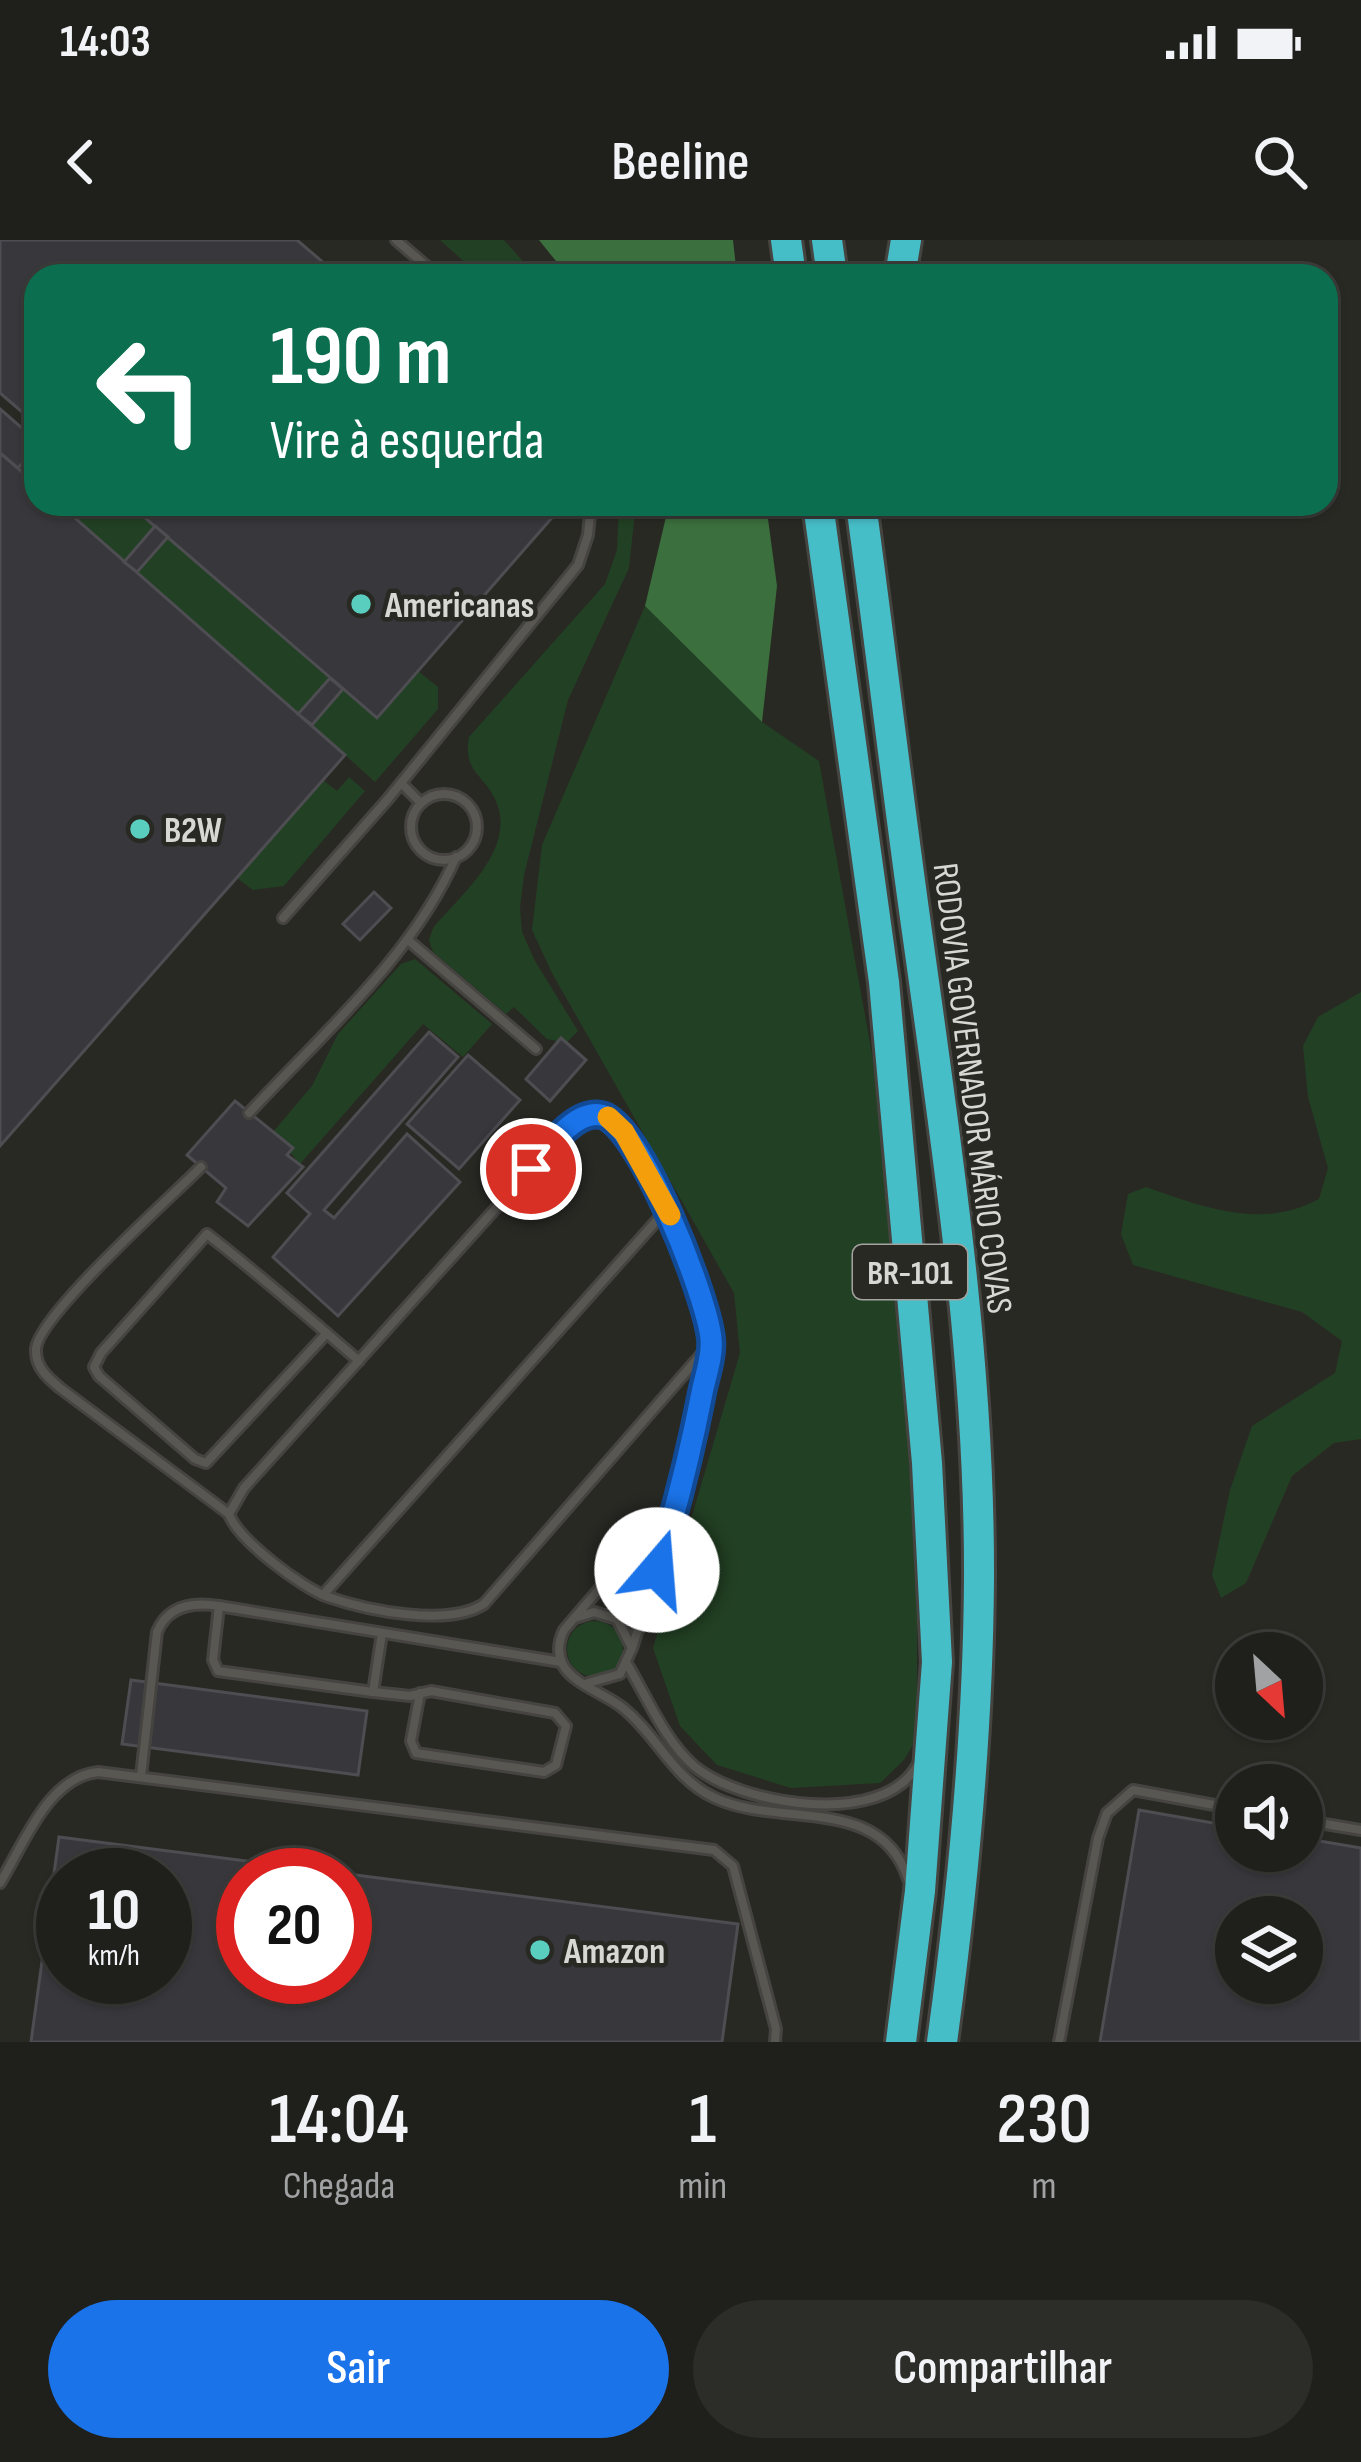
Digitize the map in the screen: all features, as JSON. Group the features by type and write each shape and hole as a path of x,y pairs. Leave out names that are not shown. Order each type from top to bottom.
{"highway":[{"name":"BR-101","path":"820,516 884,982 927,1463 937,1662 917,1913 901,2042"},
{"name":"RODOVIA GOVERNADOR MÁRIO COVAS","path":"863,516 950,1181 976,1489 979,1577 974,1739 942,2042"},
{"path":"874,596 878,516"}],"lane":[{"path":"396,240 424,264"},
{"path":"283,918 401,783 578,565 589,516"},
{"path":"401,783 421,802"},
{"path":"249,1113 408,940 433,904 456,857 474,840 475,814 458,796 432,796 421,802 410,826 420,850 443,860 456,857"},
{"path":"408,940 536,1049"},
{"path":"229,1514 244,1488 560,1137 581,1119 602,1115 617,1124 667,1209 694,1271 712,1342 682,1492 627,1664 609,1681 587,1683"},
{"path":"201,1167 61,1307 40,1335 39,1365 60,1388 229,1514 242,1538 323,1595 454,1618 484,1604 712,1342"},
{"path":"323,1595 667,1209"},
{"path":"327,1334 206,1462 178,1445 94,1367 100,1353 208,1234 359,1360"},
{"path":"561,1662 559,1640 571,1621 682,1492"},
{"path":"141,1776 157,1632 162,1619 188,1606 219,1606 561,1662 636,1720 688,1783 716,1799 760,1811 864,1825 881,1836 907,1872 917,1913"},
{"path":"219,1606 213,1660 218,1671 373,1691 420,1694 431,1690 555,1713 566,1726 556,1766 544,1772 416,1753 411,1741 420,1694"},
{"path":"571,1621 593,1612 606,1613 626,1628 632,1648"},
{"path":"373,1691 382,1633"},
{"path":"627,1664 667,1732 693,1765 735,1792 755,1798 841,1804 879,1796 914,1772 932,1736"},
{"path":"0,1882 68,1781 98,1772 725,1855 733,1866 755,1948 776,2029 775,2042"},
{"path":"1059,2042 1098,1838 1108,1813 1133,1790 1215,1805"},
{"path":"1323,1824 1361,1830"}],"green space":[{"path":"440,240 504,240 525,264 467,264"},
{"path":"539,240 733,240 736,264 558,264"},
{"path":"72,516 143,516 155,526 124,562"},
{"path":"618,516 635,516 629,568 568,700 520,908 522,932 535,961 578,1031 566,1043 547,1039 514,1007 506,1014 433,952 429,940 433,928 488,863 497,844 498,806 471,764 469,737 605,584 617,550"},
{"path":"666,516 768,516 777,586 762,722 645,606"},
{"path":"168,537 330,678 298,714 137,572"},
{"path":"645,606 762,722 819,761 874,1065 903,1365 917,1585 917,1738 904,1760 880,1783 791,1788 717,1765 680,1726 653,1648 740,1353 734,1293 532,930 542,845"},
{"path":"418,671 438,687 438,709 375,782 312,725 343,689"},
{"path":"349,777 365,791 284,886 253,890 237,878 323,780 337,791"},
{"path":"415,959 492,1024 463,1057 423,1024 300,1164 273,1132 312,1086 338,1034 401,964"},
{"path":"1361,992 1361,1439 1334,1443 1292,1476 1246,1583 1221,1598 1212,1575 1230,1490 1252,1426 1335,1373 1342,1341 1302,1312 1133,1265 1121,1234 1128,1194 1146,1187 1211,1208 1254,1214 1298,1208 1319,1199 1328,1168 1308,1097 1303,1046 1318,1017"},
{"path":"595,1621 615,1629 623,1649 615,1669 595,1677 575,1669 567,1649 575,1629"}],"building":[{"path":"0,240 297,240 325,264 24,264 24,414 0,393"},
{"path":"0,409 24,428 24,461 18,468 0,453"},
{"name":"B2W","path":"0,453 24,474 24,516 73,516 345,755 0,1146"},
{"name":"Americanas","path":"143,516 554,516 377,718"},
{"path":"155,526 168,537 137,572 124,562"},
{"path":"330,678 343,689 312,725 298,714"},
{"path":"374,892 391,908 360,940 343,924"},
{"path":"429,1032 458,1057 324,1210 334,1218 407,1134 460,1182 338,1316 273,1257 310,1214 287,1193"},
{"path":"561,1038 586,1060 550,1101 526,1079"},
{"path":"468,1055 520,1100 459,1169 407,1124"},
{"path":"235,1101 293,1148 287,1155 303,1167 248,1226 217,1202 226,1188 187,1155"},
{"path":"131,1680 367,1711 358,1775 122,1744"},
{"path":"1139,1810 1215,1823 1215,1872 1323,1872 1323,1842 1361,1848 1361,2042 1100,2042"},
{"name":"Amazon","path":"59,1837 145,1848 57,1848"},
{"name":"Amazon","path":"192,1854 216,1857 216,2004 372,2004 372,1877 738,1924 722,2042 31,2042 36,2004 192,2004"}],"slow traffic":[{"path":"608,1117 624,1132 670,1215"}],"place":[{"name":"Americanas","path":"361,604"},
{"name":"B2W","path":"140,829"},
{"name":"Amazon","path":"540,1950"}],"route":[{"path":"531,1169 581,1119 594,1114 612,1118 667,1209 694,1271 712,1342 682,1492 657,1570"}]}
